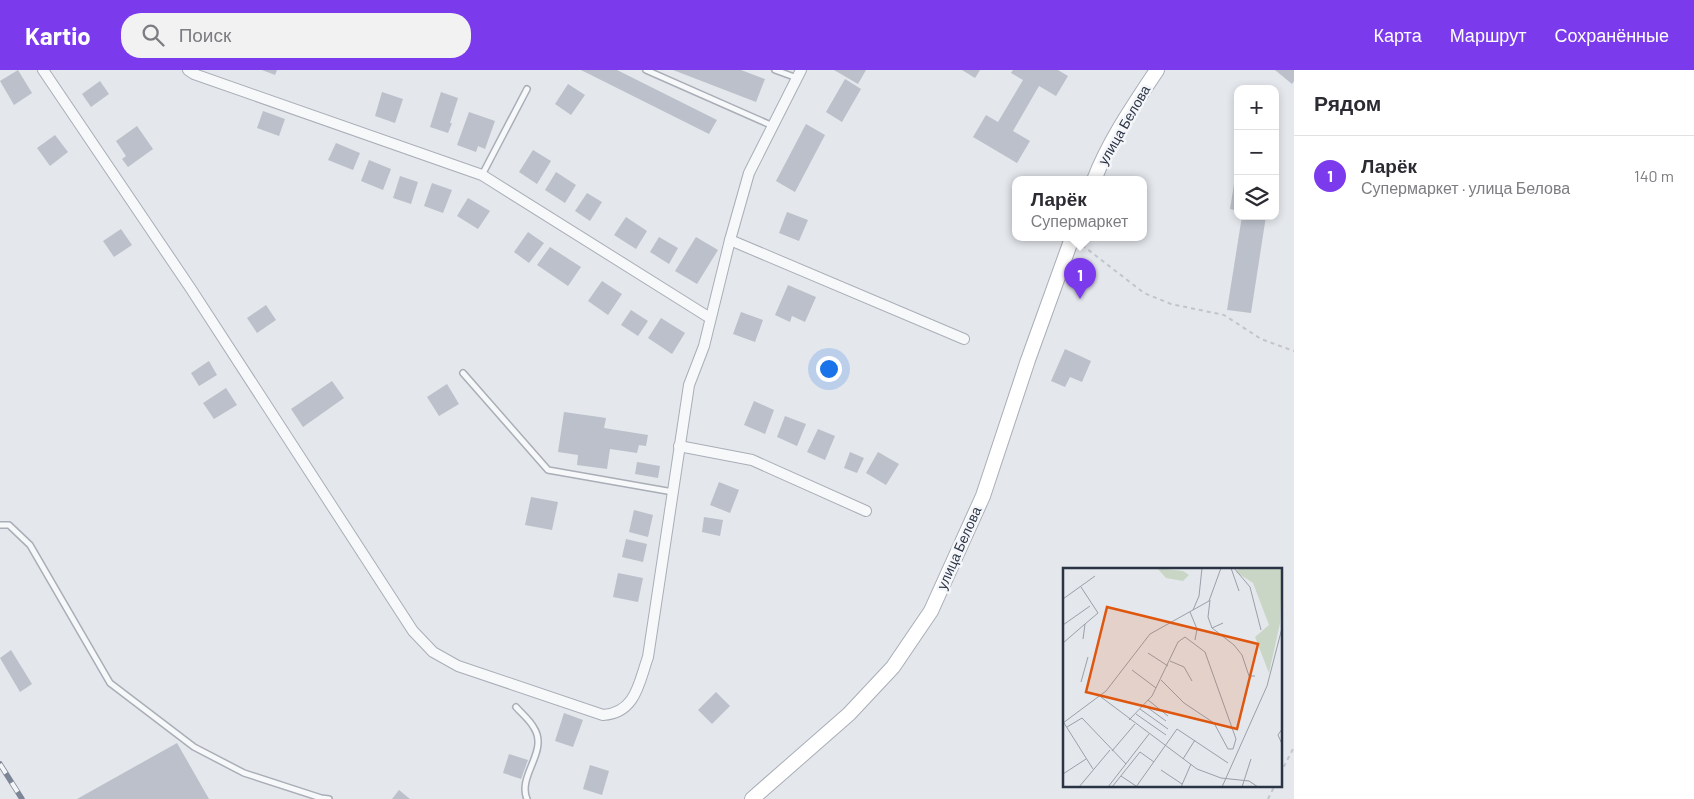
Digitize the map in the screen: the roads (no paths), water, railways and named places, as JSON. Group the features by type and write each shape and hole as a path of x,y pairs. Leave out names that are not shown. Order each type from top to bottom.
{"main road":[{"name":"улица Белова","path":"1095,176 1102,158 1156,70"},
{"name":"улица Белова","path":"752,799 849,714 893,667 930,611 982,496 1028,360 1076,241"}],"street":[{"path":"43,70 192,289 413,631 433,652 458,666 595,713 612,714 620,711 632,699 648,657 689,385 704,346 730,240 750,173 799,74"},
{"path":"188,70 194,74 482,175 710,318"},
{"path":"730,240 964,339"},
{"path":"680,446 752,460 866,511"}],"lane":[{"path":"646,70 773,126"},
{"path":"775,70 799,74"},
{"path":"482,175 527,89"},
{"path":"463,374 548,470 673,492"},
{"path":"0,524 9,524 30,545 110,683 194,747 244,773 329,799"},
{"path":"516,707 535,729 539,744 525,787 527,799"}],"railway":[{"path":"0,764 22,799"}],"place":[{"name":"Ларёк","path":"1080,299"}]}
